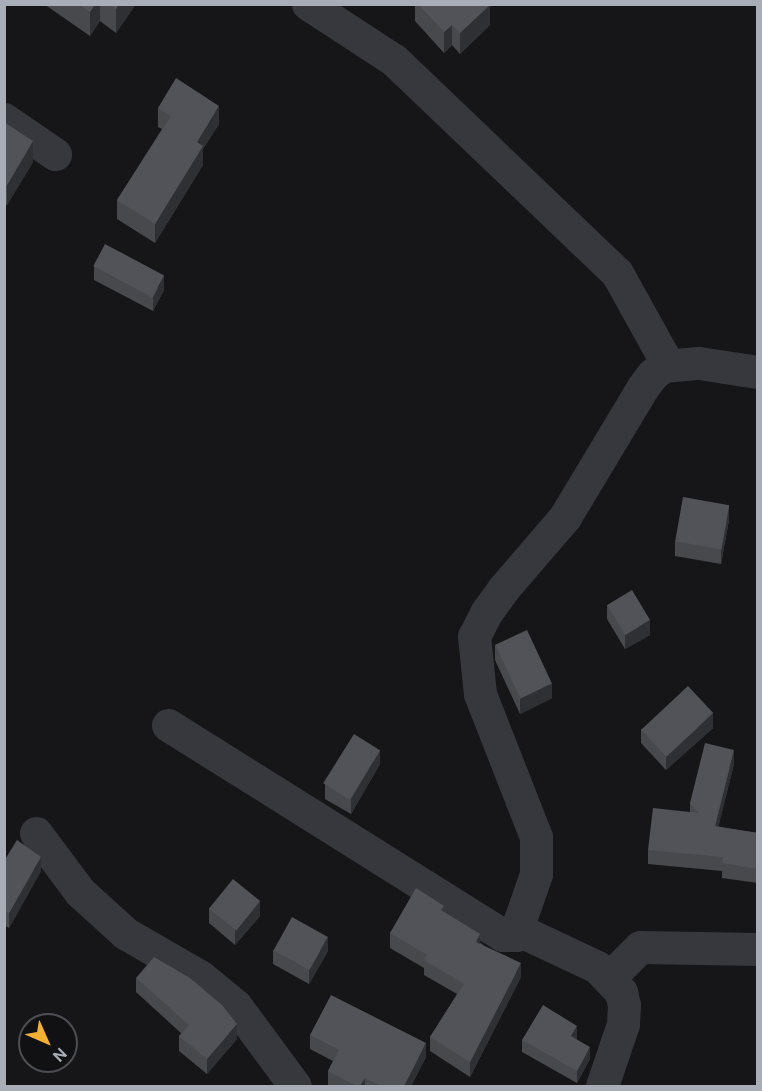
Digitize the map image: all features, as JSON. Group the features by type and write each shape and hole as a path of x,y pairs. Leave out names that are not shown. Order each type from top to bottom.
{"street":[{"path":"308,4 394,60 617,273 659,348 663,366"},
{"path":"4,119 55,154"},
{"path":"602,1086 623,1024 624,1005 621,992 597,967 527,934 523,929 520,920 536,874 536,837 480,694 474,636 487,611 565,517 652,375 663,366 680,363 699,363 758,372"},
{"path":"168,725 504,935 516,935 523,929"},
{"path":"36,833 80,892 125,933 201,977 236,1006 295,1086"},
{"path":"609,978 640,947 758,949"}],"building":[{"path":"79,4 95,4 90,12"},
{"path":"418,4 490,5 460,33 452,25 444,32"},
{"path":"176,78 219,106 197,142 203,146 155,224 117,200 171,116 158,108"},
{"path":"4,122 33,141 7,185 4,183"},
{"path":"105,244 164,275 152,298 93,266"},
{"path":"683,497 729,505 721,549 675,541"},
{"path":"632,590 650,620 625,635 607,605"},
{"path":"527,630 552,683 520,698 495,645"},
{"path":"688,686 713,713 666,757 641,730"},
{"path":"354,734 380,750 350,800 323,783"},
{"path":"705,743 734,750 715,826 758,833 758,869 722,863 723,857 648,850 653,808 699,813 690,803"},
{"path":"17,840 41,857 9,913 4,911 4,861"},
{"path":"233,879 260,901 236,931 209,909"},
{"path":"416,888 444,906 441,910 480,934 476,942 521,963 470,1062 430,1037 464,984 424,960 427,955 390,933"},
{"path":"292,917 328,937 309,970 274,950"},
{"path":"154,957 190,978 222,1005 237,1024 207,1059 179,1036 189,1025 136,978"},
{"path":"331,995 426,1043 404,1086 381,1086 365,1078 360,1086 357,1086 328,1071 339,1050 310,1035"},
{"path":"543,1005 577,1026 571,1036 590,1047 577,1071 522,1040"}]}
